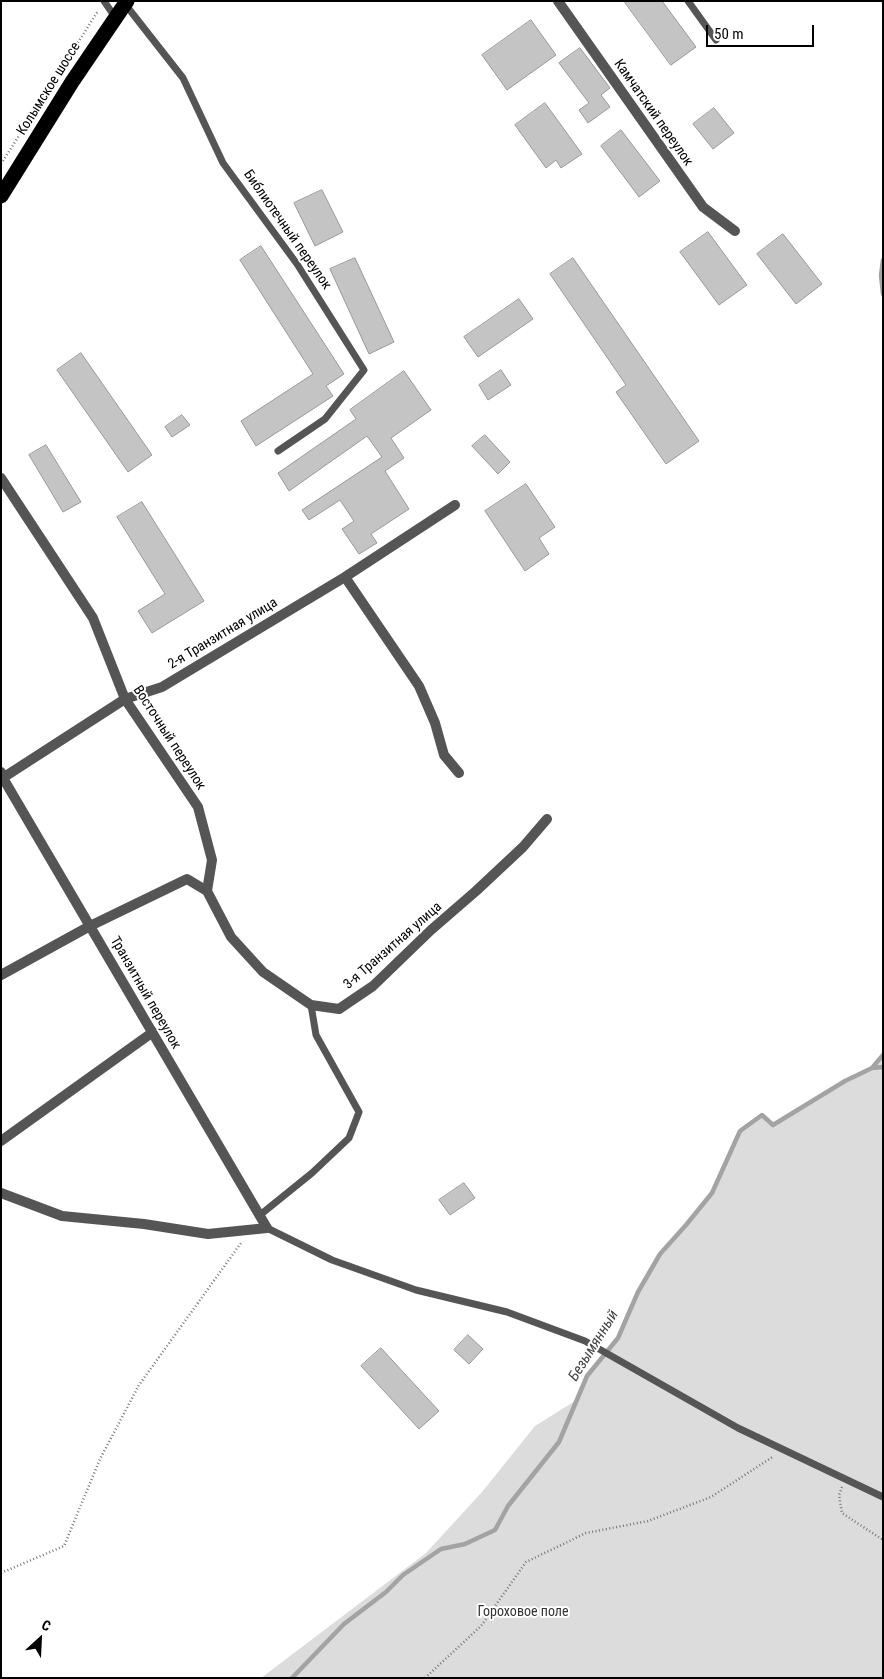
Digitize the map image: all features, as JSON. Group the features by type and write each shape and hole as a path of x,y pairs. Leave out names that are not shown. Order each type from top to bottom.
{"highway":[{"name":"Колымское шоссе","path":"1,196 72,82 126,3"}],"street":[{"name":"Камчатский переулок","path":"558,1 703,207 735,231"},
{"name":"Восточный переулок","path":"1,478 93,618 125,699 198,807 212,860 206,891"},
{"name":"2-я Транзитная улица","path":"2,776 125,699 162,687 345,577 456,505"},
{"path":"345,577 419,686 435,723 444,754 459,773"},
{"name":"Транзитный переулок","path":"2,776 267,1228"},
{"name":"3-я Транзитная улица","path":"206,891 231,937 263,972 312,1005 339,1009 373,986 431,930 524,847 547,819"},
{"path":"1,974 90,926 187,879 206,891"},
{"path":"1,1141 152,1032"},
{"path":"1,1193 62,1216 144,1224 208,1234 267,1228"}],"lane":[{"path":"104,1 115,18"},
{"path":"688,1 716,40"},
{"name":"Библиотечный переулок","path":"126,3 183,78 223,163 298,264 364,370 325,419 278,451"},
{"path":"260,1215 312,1173 349,1138 359,1112 316,1035 312,1005"},
{"path":"267,1228 332,1260 416,1290 507,1312 585,1341 738,1428 883,1497"}],"path":[{"path":"1,164 99,9"},
{"path":"1,1573 64,1546 100,1459 139,1386 250,1230"},
{"path":"425,1678 481,1626 526,1562 586,1533 648,1521 711,1497 784,1450"},
{"path":"847,1479 839,1495 842,1513 883,1540"}],"green space":[{"name":"Гороховое поле","path":"883,1055 883,1678 261,1678 426,1553 482,1492 535,1426 575,1401 587,1376 618,1338 638,1292 660,1254 712,1193 740,1131 762,1115 773,1125 845,1081 872,1068"}],"building":[{"path":"624,1 662,1 696,47 671,65"},
{"path":"531,20 556,55 507,90 482,55"},
{"path":"580,48 610,88 601,95 610,107 588,123 579,110 589,103 559,63"},
{"path":"545,103 582,154 561,168 556,160 546,168 515,125"},
{"path":"714,108 734,133 713,149 693,124"},
{"path":"621,130 660,181 639,197 601,146"},
{"path":"322,190 343,232 315,246 294,203"},
{"path":"708,232 747,285 719,305 680,252"},
{"path":"783,234 822,284 796,304 757,254"},
{"path":"261,246 344,374 326,386 333,396 256,446 241,421 313,374 240,260"},
{"path":"355,258 394,342 369,354 330,269"},
{"path":"573,258 699,441 666,464 616,392 626,385 550,274"},
{"path":"519,299 533,319 478,357 464,337"},
{"path":"81,353 152,455 128,472 57,370"},
{"path":"501,370 511,385 488,400 479,385"},
{"path":"404,371 431,410 391,438 404,458 385,471 409,509 371,534 377,543 359,554 342,529 354,521 340,500 309,520 302,510 382,457 367,436 289,491 278,473 356,419 350,410"},
{"path":"182,415 190,425 172,437 165,427"},
{"path":"485,435 510,462 498,474 472,446"},
{"path":"46,445 81,502 63,512 29,455"},
{"path":"526,484 555,527 539,538 549,554 525,571 485,511"},
{"path":"142,502 204,601 152,633 138,611 165,594 117,517"},
{"path":"464,1183 475,1198 450,1215 439,1200"},
{"path":"468,1335 483,1349 469,1364 454,1350"},
{"path":"381,1348 439,1411 419,1429 361,1366"}],"waterway":[{"name":"Безымянный","path":"883,260 881,275 883,294"},
{"name":"Безымянный","path":"292,1678 344,1624 386,1592 403,1575 441,1549 465,1544 495,1530 508,1506 559,1442 587,1376 618,1338 638,1292 660,1254 712,1193 740,1131 762,1115 773,1125 845,1081 872,1068 883,1055"},
{"name":"Безымянный","path":"872,1068 883,1067"}]}
